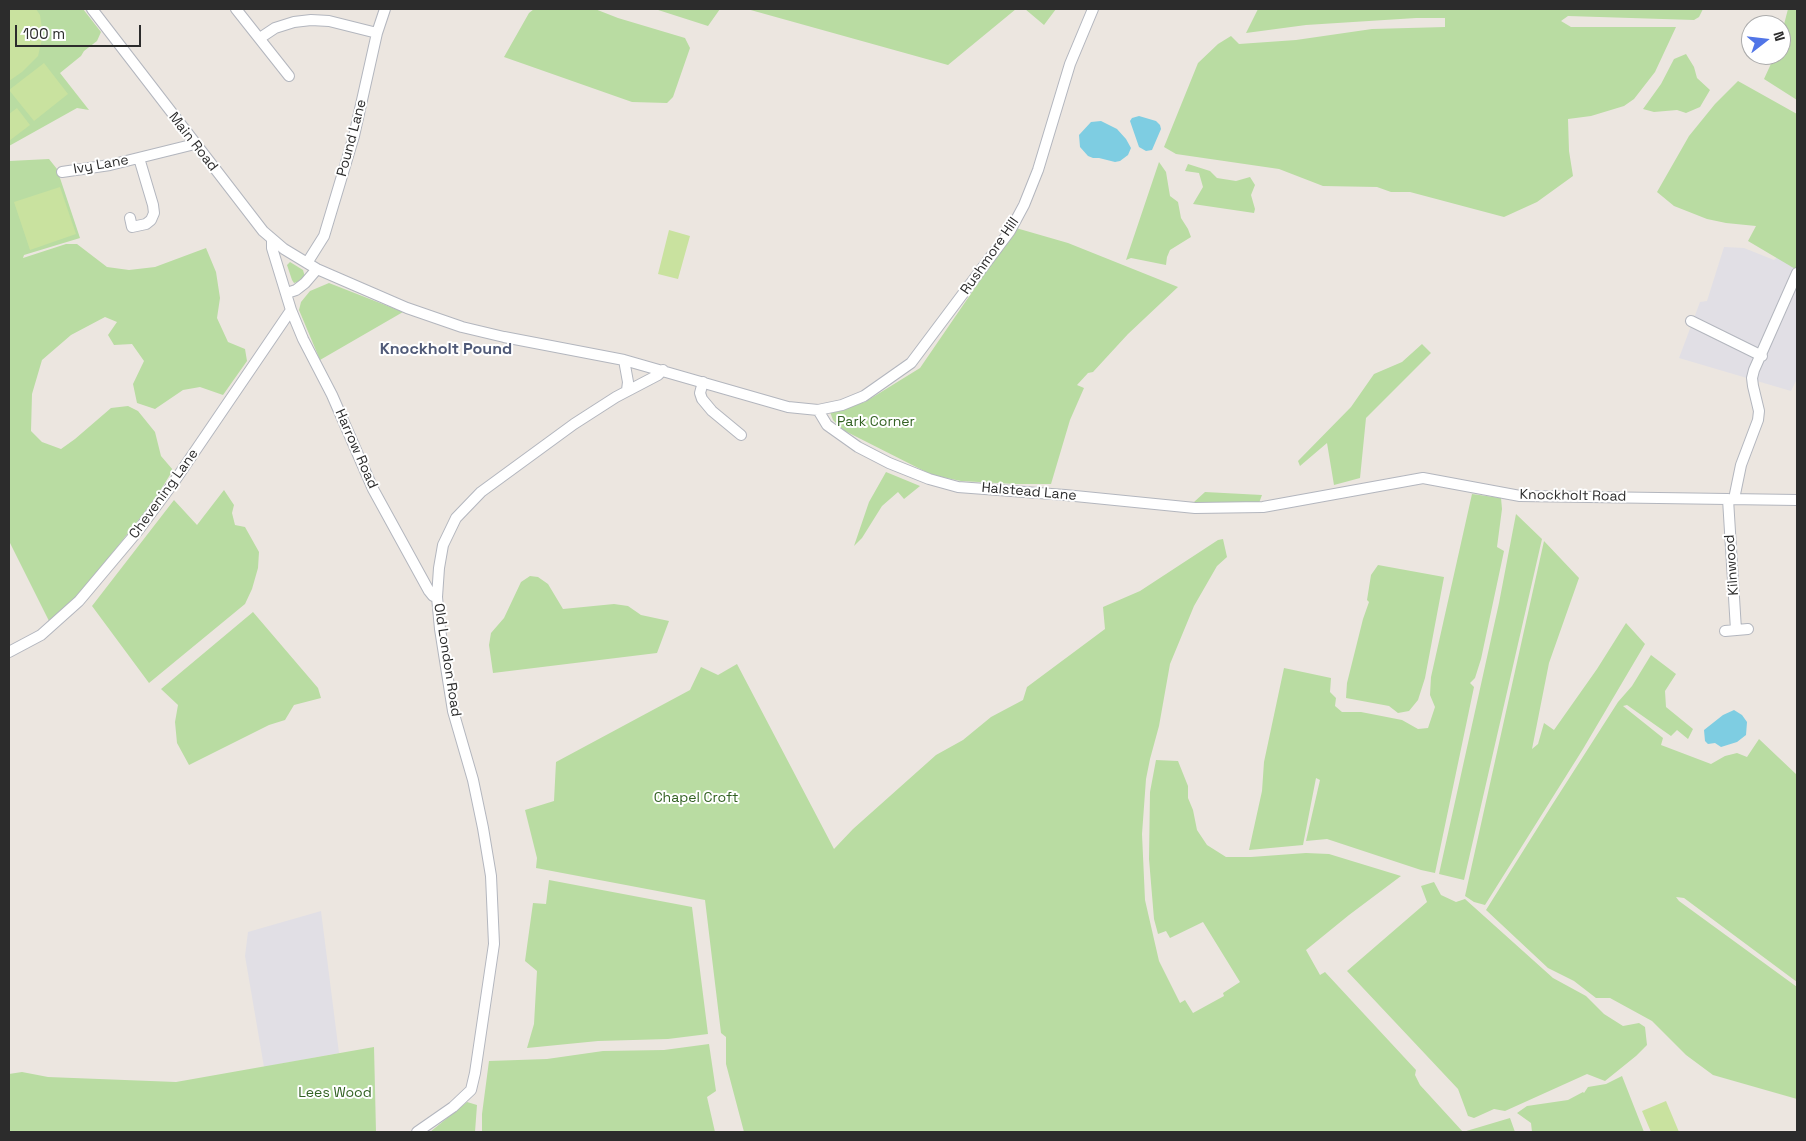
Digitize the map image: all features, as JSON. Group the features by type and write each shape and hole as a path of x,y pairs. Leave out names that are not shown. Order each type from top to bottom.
{"street":[{"name":"Main Road","path":"92,9 253,219 272,240 307,264 407,308 448,323 504,337 624,360"},
{"path":"236,9 260,38 284,73"},
{"name":"Pound Lane","path":"307,264 324,236 333,209 354,136 377,33 385,9"},
{"name":"Rushmore Hill","path":"624,360 788,407 818,410 842,405 864,396 910,363 1010,232 1024,205 1038,170 1070,64 1093,9"},
{"path":"260,38 275,28 294,22 311,20 329,21 377,33"},
{"name":"Ivy Lane","path":"62,172 139,158 195,144"},
{"name":"Ivy Lane","path":"130,218 132,227 146,224 154,214 139,158"},
{"name":"Harrow Road","path":"272,240 272,248 291,310 332,395 373,489 432,594 437,597"},
{"path":"286,293 296,290 317,269"},
{"name":"Kilnwood","path":"1736,630 1731,499 1741,465 1758,420 1758,404 1752,378 1797,273"},
{"name":"Chevening Lane","path":"9,652 41,635 79,601 137,532 174,482 291,310"},
{"path":"1690,320 1762,356"},
{"path":"624,360 628,390"},
{"name":"Old London Road","path":"417,1132 453,1107 471,1090 478,1056 494,944 491,876 475,786 451,701 440,629 437,597 443,545 460,512 473,498 544,445 628,390 658,375 663,370"},
{"path":"703,382 700,393 702,399 712,411 741,434"},
{"name":"Halstead Lane","path":"818,410 827,425 858,447 921,476 958,487 1195,508 1263,507"},
{"name":"Knockholt Road","path":"1263,507 1423,478 1520,496 1797,500"},
{"path":"420,573 439,568"},
{"path":"1725,631 1748,629"}],"shaded area":[{"path":"1724,247 1744,248 1774,260 1783,252 1797,257 1797,379 1791,391 1679,358 1700,302 1707,301"},
{"path":"321,911 339,1053 264,1067 245,956 248,932"}],"green space":[{"path":"9,9 83,9 101,32 97,41 60,73 89,110 77,108 9,146"},
{"path":"9,9 36,9 40,15 43,35 38,56 22,72 9,81"},
{"path":"534,9 595,9 618,18 685,38 690,48 673,97 667,103 632,102 504,57 529,13"},
{"path":"655,9 720,9 708,26"},
{"path":"747,9 1016,9 948,65"},
{"path":"1025,9 1056,9 1044,25"},
{"path":"1258,9 1703,9 1699,17 1694,20 1568,16 1561,21 1571,27 1676,27 1655,72 1634,99 1624,106 1591,116 1568,119 1569,151 1573,176 1537,202 1504,217 1410,192 1391,192 1377,187 1323,186 1279,169 1176,154 1164,147 1198,63 1218,44 1231,36 1239,44 1296,40 1372,29 1445,27 1445,18 1416,18 1306,25 1246,33"},
{"path":"1788,9 1797,9 1797,100 1764,79 1770,65 1791,65 1791,15 1786,15"},
{"path":"1686,54 1694,67 1697,78 1710,90 1700,107 1686,113 1677,110 1654,112 1643,109 1661,84 1674,59"},
{"path":"44,63 68,94 34,121 9,90"},
{"path":"1738,81 1797,114 1797,270 1748,241 1756,226 1707,219 1674,206 1657,192 1689,136 1715,104"},
{"path":"17,108 30,125 9,141 9,114"},
{"path":"49,159 57,169 80,238 24,255 23,258 66,244 77,244 107,267 129,270 155,267 206,248 216,272 220,298 217,318 228,342 245,349 247,361 223,395 200,387 183,390 155,409 137,403 133,384 144,361 132,344 114,345 108,335 117,322 105,317 71,335 42,360 32,394 31,431 42,442 61,449 111,408 128,406 138,411 155,432 161,456 173,470 155,499 80,594 63,611 49,621 9,541 9,161"},
{"path":"1159,162 1166,172 1170,196 1178,202 1181,218 1191,237 1170,250 1166,265 1131,258 1126,260"},
{"path":"1188,164 1210,171 1217,178 1236,181 1250,177 1255,185 1251,195 1255,209 1254,213 1193,204 1203,187 1199,173 1185,171"},
{"path":"60,187 76,234 30,250 14,202"},
{"name":"Park Corner","path":"1016,228 1068,243 1178,287 1128,334 1093,372 1088,373 1077,385 1084,388 1070,420 1051,484 961,481 932,475 843,430 833,420 830,412 865,402 920,368"},
{"path":"669,230 690,236 678,279 658,274"},
{"path":"290,262 303,270 305,277 303,280 294,283 287,265"},
{"path":"329,283 403,312 320,360 299,310 301,302 310,291"},
{"path":"1422,344 1431,353 1366,418 1360,478 1334,485 1327,443 1300,466 1298,461 1351,407 1374,374 1402,362"},
{"path":"886,472 920,486 904,499 898,492 882,506 862,538 854,546 869,502"},
{"path":"224,490 234,505 232,513 235,525 245,527 259,552 258,568 252,589 245,604 149,683 92,606 174,500 197,525"},
{"path":"1205,492 1262,495 1259,503 1194,502"},
{"path":"1472,494 1501,498 1502,509 1497,547 1504,551 1481,659 1475,678 1470,683 1474,687 1435,873 1327,839 1306,841 1320,780 1316,778 1303,845 1249,850 1262,791 1264,762 1284,668 1331,678 1330,692 1336,698 1335,706 1342,712 1361,712 1402,720 1418,729 1428,728 1435,707 1430,695 1431,677"},
{"path":"1516,514 1542,539 1464,880 1439,874 1499,603"},
{"name":"Chapel Croft","path":"1223,539 1227,557 1217,566 1194,606 1170,664 1159,726 1146,779 1142,834 1145,900 1159,961 1180,1003 1185,1000 1193,1013 1224,996 1223,993 1240,982 1203,922 1170,938 1166,931 1158,934 1154,919 1149,859 1150,792 1156,760 1178,761 1188,786 1188,798 1193,810 1197,830 1207,845 1226,857 1306,853 1329,854 1401,876 1306,950 1320,975 1325,972 1416,1070 1415,1075 1420,1085 1463,1132 744,1132 726,1064 726,1037 721,1033 705,900 536,868 537,858 525,810 554,801 556,762 690,690 701,667 718,675 737,664 834,849 853,829 936,755 963,740 991,717 1023,700 1027,687 1105,629 1103,607 1140,591 1218,540"},
{"path":"1544,541 1579,578 1549,663 1532,749 1538,744 1544,723 1554,730 1597,669 1626,623 1645,644 1583,749 1485,905 1474,902 1465,896"},
{"path":"1378,565 1444,577 1425,678 1418,700 1409,711 1398,713 1389,706 1346,698 1347,683 1369,602 1367,600 1371,575"},
{"path":"530,576 538,577 548,584 563,609 614,604 628,606 641,615 669,621 657,653 493,673 489,645 491,633 504,618 521,582"},
{"path":"253,612 318,688 321,698 294,705 285,720 269,725 189,765 177,743 175,722 178,705 161,689"},
{"path":"1651,655 1676,674 1665,691 1666,707 1693,729 1688,739 1677,730 1671,736 1627,705 1623,706 1663,738 1661,745 1711,764 1725,756 1737,753 1747,757 1759,739 1797,775 1797,982 1684,898 1676,897 1797,987 1797,1099 1713,1075 1686,1055 1652,1021 1610,998 1596,998 1574,981 1548,968 1486,910 1618,702 1632,686"},
{"path":"549,880 692,907 708,1034 668,1039 598,1041 527,1048 534,1024 537,971 525,961 533,903 546,904"},
{"path":"1434,882 1441,895 1456,902 1465,899 1553,978 1586,996 1604,1014 1623,1026 1639,1023 1645,1027 1647,1045 1605,1081 1587,1074 1505,1111 1494,1109 1474,1118 1468,1116 1458,1089 1347,971 1427,902 1421,886"},
{"path":"709,1044 716,1091 707,1097 715,1132 482,1132 482,1114 489,1061 547,1059 603,1051 664,1050"},
{"name":"Lees Wood","path":"374,1047 376,1132 9,1132 9,1074 22,1072 48,1077 176,1082"},
{"path":"1622,1076 1644,1132 1532,1132 1531,1123 1517,1113 1527,1106 1568,1100 1584,1093 1588,1087 1606,1084"},
{"path":"1666,1101 1679,1132 1651,1132 1642,1111"},
{"path":"467,1102 477,1105 475,1132 430,1132"},
{"path":"1510,1118 1515,1132 1463,1132"}],"water":[{"path":"1139,116 1156,121 1160,125 1161,129 1152,150 1146,151 1139,147 1130,121 1132,118"},
{"path":"1101,121 1117,129 1131,148 1128,155 1120,161 1115,162 1093,158 1088,156 1080,147 1079,135 1091,122"},
{"path":"1734,710 1742,715 1747,722 1746,735 1737,742 1721,747 1715,743 1708,744 1705,741 1704,730 1723,715"}],"district":[{"name":"Knockholt Pound","path":"446,350"}]}
